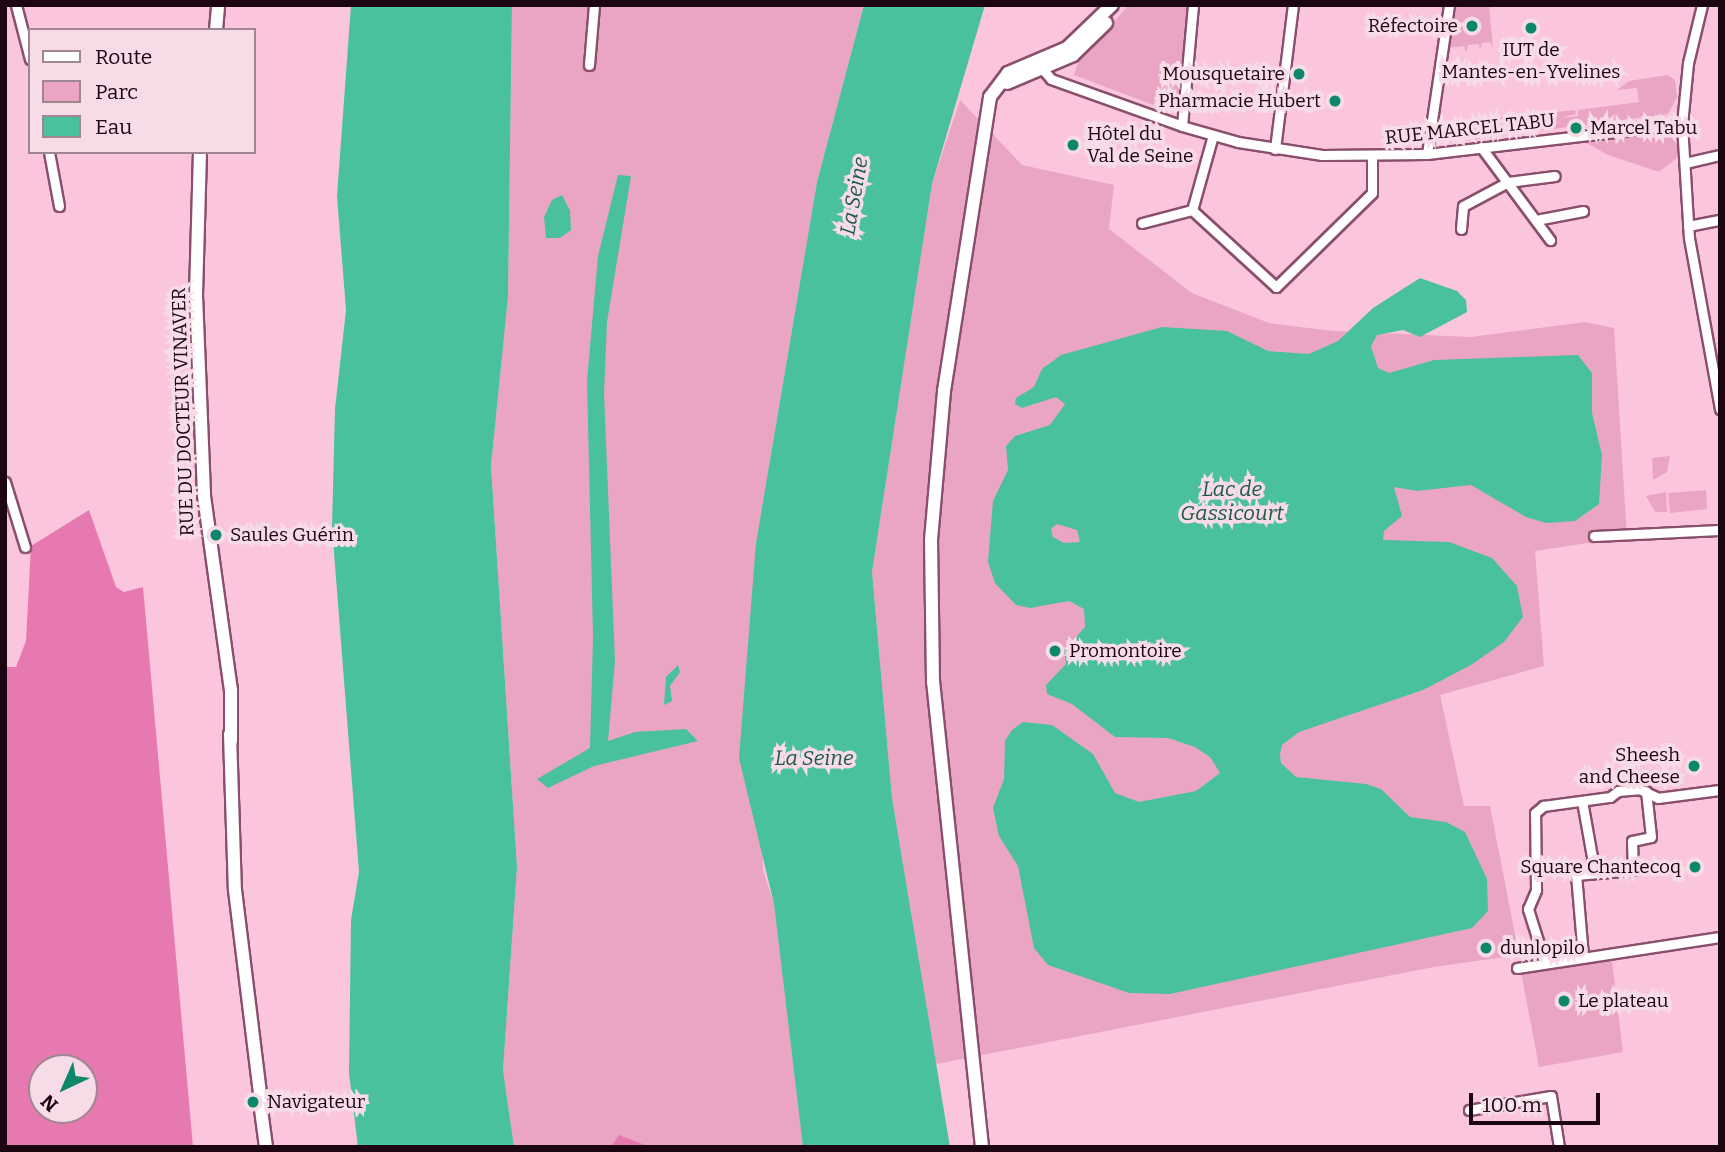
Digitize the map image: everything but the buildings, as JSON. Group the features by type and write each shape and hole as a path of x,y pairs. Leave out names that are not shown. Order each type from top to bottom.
{"main road":[{"path":"216,28 218,5"},
{"path":"982,1147 931,646 937,452 990,97 1001,78 1064,59 1096,37 1113,5"},
{"path":"1044,63 1075,42 1113,5"},
{"name":"RUE DU DOCTEUR VINAVER","path":"202,154 197,295 204,496 225,656 231,741 235,890 267,1147"}],"street":[{"path":"16,5 28,51"},
{"path":"589,65 594,5"},
{"path":"1182,126 1194,5"},
{"path":"1275,149 1293,5"},
{"path":"1427,154 1448,5"},
{"path":"1702,5 1688,62 1682,124 1688,226 1720,409"},
{"path":"1060,81 1064,59"},
{"name":"RUE MARCEL TABU","path":"1044,63 1060,81 1182,126 1275,149 1372,156 1427,154 1682,124"},
{"path":"1192,210 1213,135"},
{"path":"1481,147 1550,240"},
{"path":"49,154 59,206"},
{"path":"1685,163 1720,155"},
{"path":"1192,210 1276,287 1372,193 1372,156"},
{"path":"1461,229 1463,206 1508,182 1555,176"},
{"path":"1142,223 1192,210"},
{"path":"1536,220 1583,211"},
{"path":"1688,226 1720,220"},
{"path":"5,482 26,547"},
{"path":"1594,537 1720,530"},
{"path":"1545,963 1528,909 1536,890 1532,862 1538,840 1535,813 1542,806 1610,797 1618,790 1646,791 1658,797 1720,790"},
{"path":"1583,957 1576,875 1633,870 1632,841 1651,837 1646,791"},
{"path":"1582,801 1595,873"},
{"path":"1517,968 1720,937"},
{"path":"1469,1110 1551,1096 1559,1147"}],"green space":[{"path":"512,5 864,5 817,182 756,543 763,870 774,904 803,1145 514,1147 503,1070 517,867 491,466 508,297"},
{"path":"1129,5 1190,5 1177,114 1074,75 1079,60"},
{"path":"1457,5 1489,5 1493,48 1490,42 1482,43 1480,50 1479,44 1468,45 1466,52 1464,46 1448,48"},
{"path":"1668,75 1675,80 1677,97 1668,114 1469,140 1467,121 1575,110 1576,114 1561,118 1578,116 1578,110 1639,102 1637,88 1617,90 1629,81"},
{"path":"960,100 1022,165 1114,185 1109,229 1192,293 1269,323 1333,331 1471,337 1585,322 1614,328 1627,537 1535,551 1544,666 1440,695 1464,806 1490,806 1519,955 1434,967 936,1064 892,798 872,572 932,184"},
{"path":"1669,129 1677,138 1677,158 1659,172 1608,155 1581,140"},
{"path":"1670,456 1667,472 1653,480 1652,458"},
{"path":"1706,490 1707,509 1670,513 1668,493"},
{"path":"1666,492 1667,512 1655,512 1646,496"},
{"path":"1612,961 1623,1052 1539,1067 1521,972"}],"shaded area":[{"path":"89,510 116,587 124,592 143,587 193,1147 5,1147 5,667 16,667 26,641 31,546"},
{"path":"619,1135 645,1145 646,1147 611,1147"}],"water":[{"path":"351,5 512,5 508,297 491,466 517,867 503,1070 514,1147 358,1147 349,1073 351,920 359,872 332,527 335,409 346,310 337,196"},
{"name":"La Seine","path":"864,5 985,5 932,184 872,572 892,798 950,1147 803,1147 774,904 739,758 756,543 817,182"},
{"path":"618,175 631,176 607,322 604,393 615,661 608,741 635,732 686,729 698,741 594,766 548,788 537,779 590,748 593,636 587,381 598,256"},
{"path":"562,195 570,211 571,230 560,238 546,238 544,217 552,200"},
{"name":"Lac de Gassicourt","path":"1420,278 1457,291 1466,300 1467,312 1420,337 1403,330 1377,335 1371,346 1378,368 1389,373 1434,360 1578,355 1592,373 1592,413 1602,455 1599,504 1575,521 1546,523 1526,517 1471,485 1417,491 1394,487 1402,516 1384,531 1383,540 1449,542 1492,558 1517,586 1523,617 1504,642 1471,665 1423,690 1299,732 1282,745 1280,754 1281,763 1296,777 1366,784 1381,789 1410,817 1446,822 1465,832 1487,879 1488,911 1472,928 1170,994 1129,993 1048,965 1034,948 1018,866 999,836 993,808 1004,779 1005,741 1012,730 1023,722 1052,725 1093,754 1115,793 1139,802 1196,791 1220,773 1210,757 1195,747 1168,738 1115,737 1072,704 1047,694 1046,685 1066,664 1064,651 1085,627 1084,609 1069,601 1030,608 1016,605 995,583 988,562 993,501 1008,470 1006,446 1015,436 1050,425 1065,404 1056,397 1022,408 1015,404 1016,398 1034,387 1042,369 1061,355 1162,327 1227,331 1268,351 1309,354 1338,341 1373,308","holes":["1057,524 1077,530 1080,542 1064,543 1053,537 1051,529"]},
{"path":"678,665 680,672 670,686 672,701 664,705 666,677"}],"place":[{"name":"Réfectoire","path":"1472,26"},
{"name":"IUT de Mantes-en-Yvelines","path":"1531,28"},
{"name":"Mousquetaire","path":"1299,74"},
{"name":"Pharmacie Hubert","path":"1335,101"},
{"name":"Marcel Tabu","path":"1576,128"},
{"name":"Hôtel du Val de Seine","path":"1073,145"},
{"name":"Saules Guérin","path":"216,535"},
{"name":"Promontoire","path":"1055,651"},
{"name":"Sheesh and Cheese","path":"1694,766"},
{"name":"Square Chantecoq","path":"1695,867"},
{"name":"dunlopilo","path":"1486,948"},
{"name":"Le plateau","path":"1564,1001"},
{"name":"Navigateur","path":"253,1102"}]}
